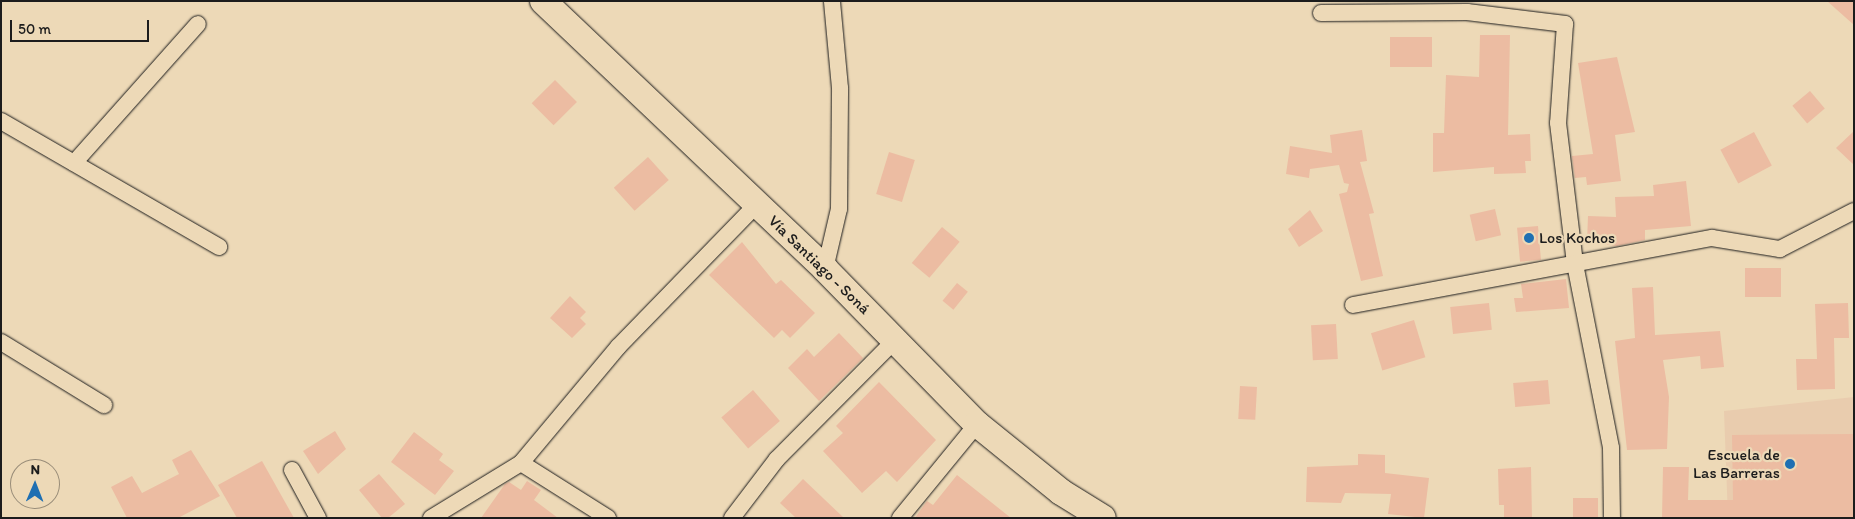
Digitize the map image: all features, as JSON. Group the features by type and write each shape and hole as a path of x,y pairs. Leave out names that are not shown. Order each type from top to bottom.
{"main road":[{"name":"Vía Santiago - Soná","path":"543,1 756,205 826,269 977,424 1061,492 1103,518"}],"street":[{"path":"826,269 839,209 840,88 832,1"},
{"path":"1321,13 1467,12 1565,24 1558,124 1575,264 1611,448 1612,518"},
{"path":"74,163 198,24"},
{"path":"1,121 219,247"},
{"path":"431,518 521,463 618,348 756,205"},
{"path":"1353,305 1712,238 1780,249 1854,211"},
{"path":"732,518 778,459 895,340"},
{"path":"1,342 104,404"},
{"path":"900,518 977,424"},
{"path":"521,463 608,518"},
{"path":"292,470 318,518"}],"shaded area":[{"name":"Escuela de Las Barreras","path":"1854,397 1854,518 1728,518 1724,411"}],"building":[{"path":"1827,1 1854,1 1854,25"},
{"path":"1480,35 1510,35 1508,135 1530,134 1531,161 1525,161 1526,173 1494,174 1494,167 1433,172 1433,133 1444,133 1446,75 1479,77"},
{"path":"1390,37 1432,37 1432,67 1390,67"},
{"path":"1617,57 1635,132 1615,135 1621,181 1587,185 1586,177 1575,178 1572,156 1593,154 1578,63"},
{"path":"555,80 577,102 554,125 532,103"},
{"path":"1810,91 1825,109 1807,123 1792,106"},
{"path":"1362,130 1367,161 1360,162 1374,213 1369,214 1383,276 1361,281 1339,194 1347,192 1349,184 1344,183 1339,165 1310,169 1309,178 1286,174 1290,146 1332,153 1330,135"},
{"path":"1854,131 1854,165 1836,148"},
{"path":"1754,132 1772,166 1738,183 1720,150"},
{"path":"889,152 915,160 902,202 876,194"},
{"path":"648,157 669,180 635,211 614,188"},
{"path":"1686,181 1691,226 1645,230 1645,240 1617,246 1587,242 1588,216 1616,217 1615,197 1654,196 1653,185"},
{"path":"1495,209 1501,235 1476,241 1470,215"},
{"path":"1310,210 1323,231 1299,247 1288,229"},
{"path":"1538,226 1541,260 1520,262 1517,228"},
{"path":"942,227 960,242 929,278 912,263"},
{"path":"742,242 776,284 781,280 815,313 790,338 782,330 774,338 709,275"},
{"path":"1745,268 1781,268 1781,297 1745,297"},
{"path":"1566,279 1569,308 1516,312 1514,298 1523,298 1521,284"},
{"path":"957,283 968,292 953,310 943,301"},
{"path":"1653,287 1655,335 1720,331 1724,367 1701,369 1700,356 1663,360 1669,397 1667,449 1627,450 1615,341 1635,338 1632,288"},
{"path":"570,296 586,312 580,318 586,324 572,338 550,318"},
{"path":"1489,303 1492,330 1453,334 1450,307"},
{"path":"1848,303 1849,338 1834,338 1835,389 1797,390 1796,359 1817,359 1815,304"},
{"path":"1414,320 1425,357 1382,370 1371,333"},
{"path":"1336,324 1338,359 1313,360 1311,325"},
{"path":"839,333 863,358 819,401 788,368 807,349 814,357"},
{"path":"1548,380 1550,404 1515,407 1513,383"},
{"path":"879,382 936,440 897,482 886,471 862,493 823,451 843,433 836,426"},
{"path":"1240,386 1257,387 1255,420 1238,419"},
{"path":"753,390 780,421 748,448 721,418"},
{"path":"335,431 346,449 318,474 303,451"},
{"path":"414,432 443,454 439,460 454,471 435,495 391,462"},
{"name":"Escuela de Las Barreras","path":"1854,434 1854,518 1662,518 1663,467 1689,467 1688,500 1733,500 1732,435"},
{"path":"191,450 220,496 178,518 127,518 111,487 132,476 142,493 179,474 172,460"},
{"path":"1358,454 1385,455 1385,473 1429,478 1424,518 1388,514 1391,494 1345,493 1341,503 1306,502 1307,467 1358,465"},
{"path":"262,461 294,518 237,518 218,485"},
{"path":"1531,467 1532,518 1504,518 1504,505 1499,505 1498,469"},
{"path":"379,474 405,504 388,518 382,518 359,490"},
{"path":"957,475 1011,518 915,518 927,501 933,505"},
{"path":"803,479 844,518 796,518 780,503"},
{"path":"527,481 541,490 534,500 558,518 481,518 505,484 509,482 521,490"},
{"path":"1573,498 1598,498 1598,518 1573,518"}],"place":[{"name":"Los Kochos","path":"1529,238"},
{"name":"Escuela de Las Barreras","path":"1790,464"}]}
